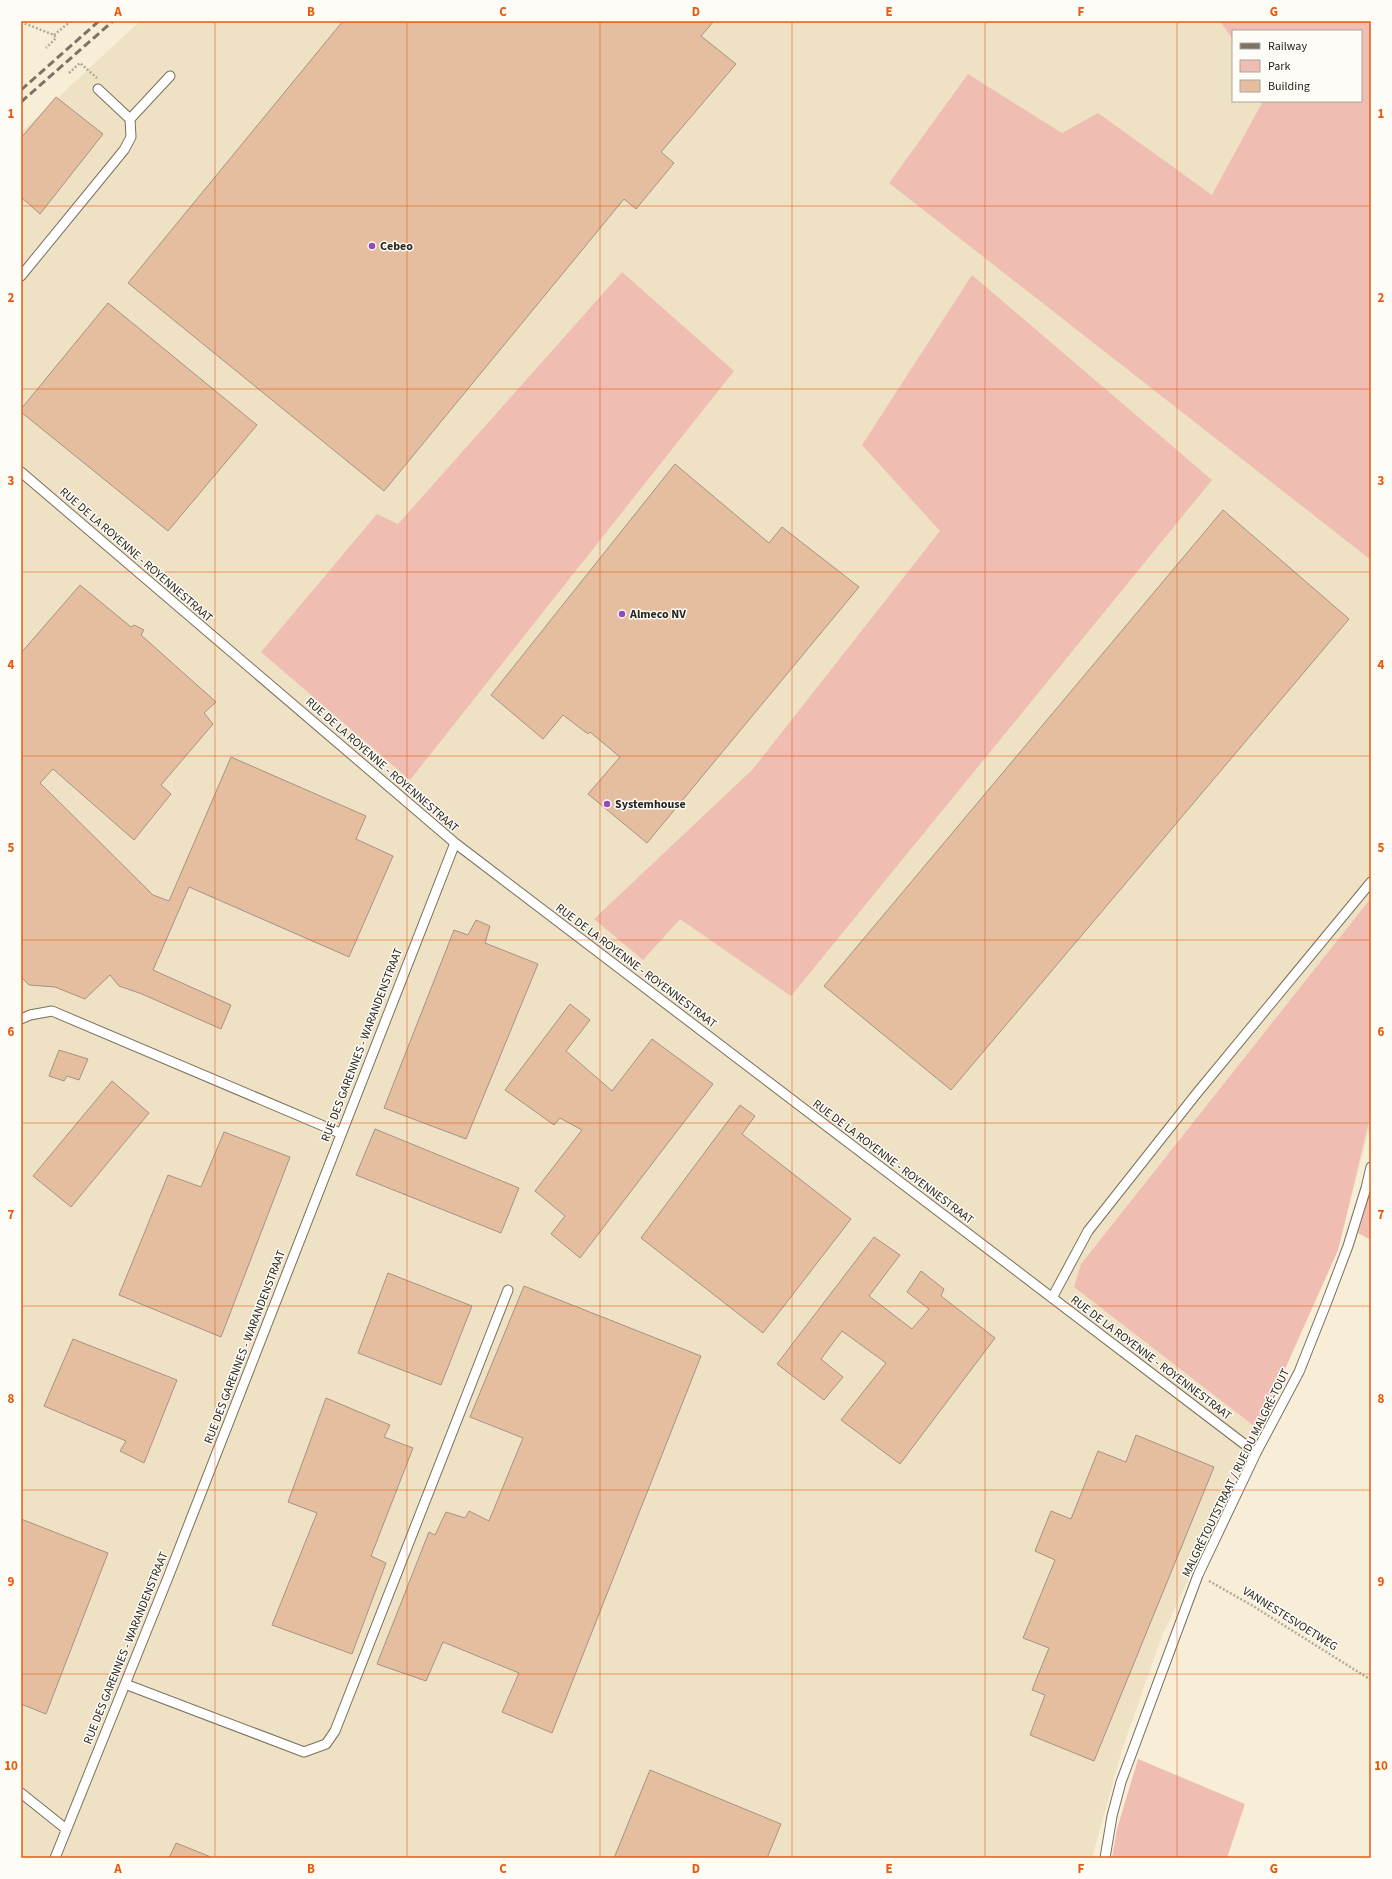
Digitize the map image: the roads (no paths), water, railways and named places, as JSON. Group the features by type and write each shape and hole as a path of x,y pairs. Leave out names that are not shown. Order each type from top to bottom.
{"lane":[{"path":"130,119 170,76"},
{"path":"21,276 124,150 131,137 130,119 98,89"},
{"name":"RUE DE LA ROYENNE - ROYENNESTRAAT","path":"21,472 454,843 1256,1453"},
{"name":"RUE DES GARENNES - WARANDENSTRAAT","path":"55,1858 172,1568 454,843"},
{"path":"1052,1298 1088,1231 1197,1093 1371,882"},
{"path":"21,1020 30,1015 52,1011 340,1133"},
{"name":"MALGRÉTOUTSTRAAT / RUE DU MALGRÉ-TOUT","path":"1104,1858 1112,1816 1121,1782 1198,1575 1256,1453 1299,1372 1348,1246 1371,1167"},
{"path":"125,1684 304,1752 326,1744 335,1731 508,1290"},
{"path":"21,1793 66,1830"}],"railway":[{"path":"21,90 99,21"},
{"path":"21,102 113,21"}],"place":[{"name":"Cebeo","path":"372,246"},
{"name":"Almeco NV","path":"622,614"},
{"name":"Systemhouse","path":"607,804"}]}
